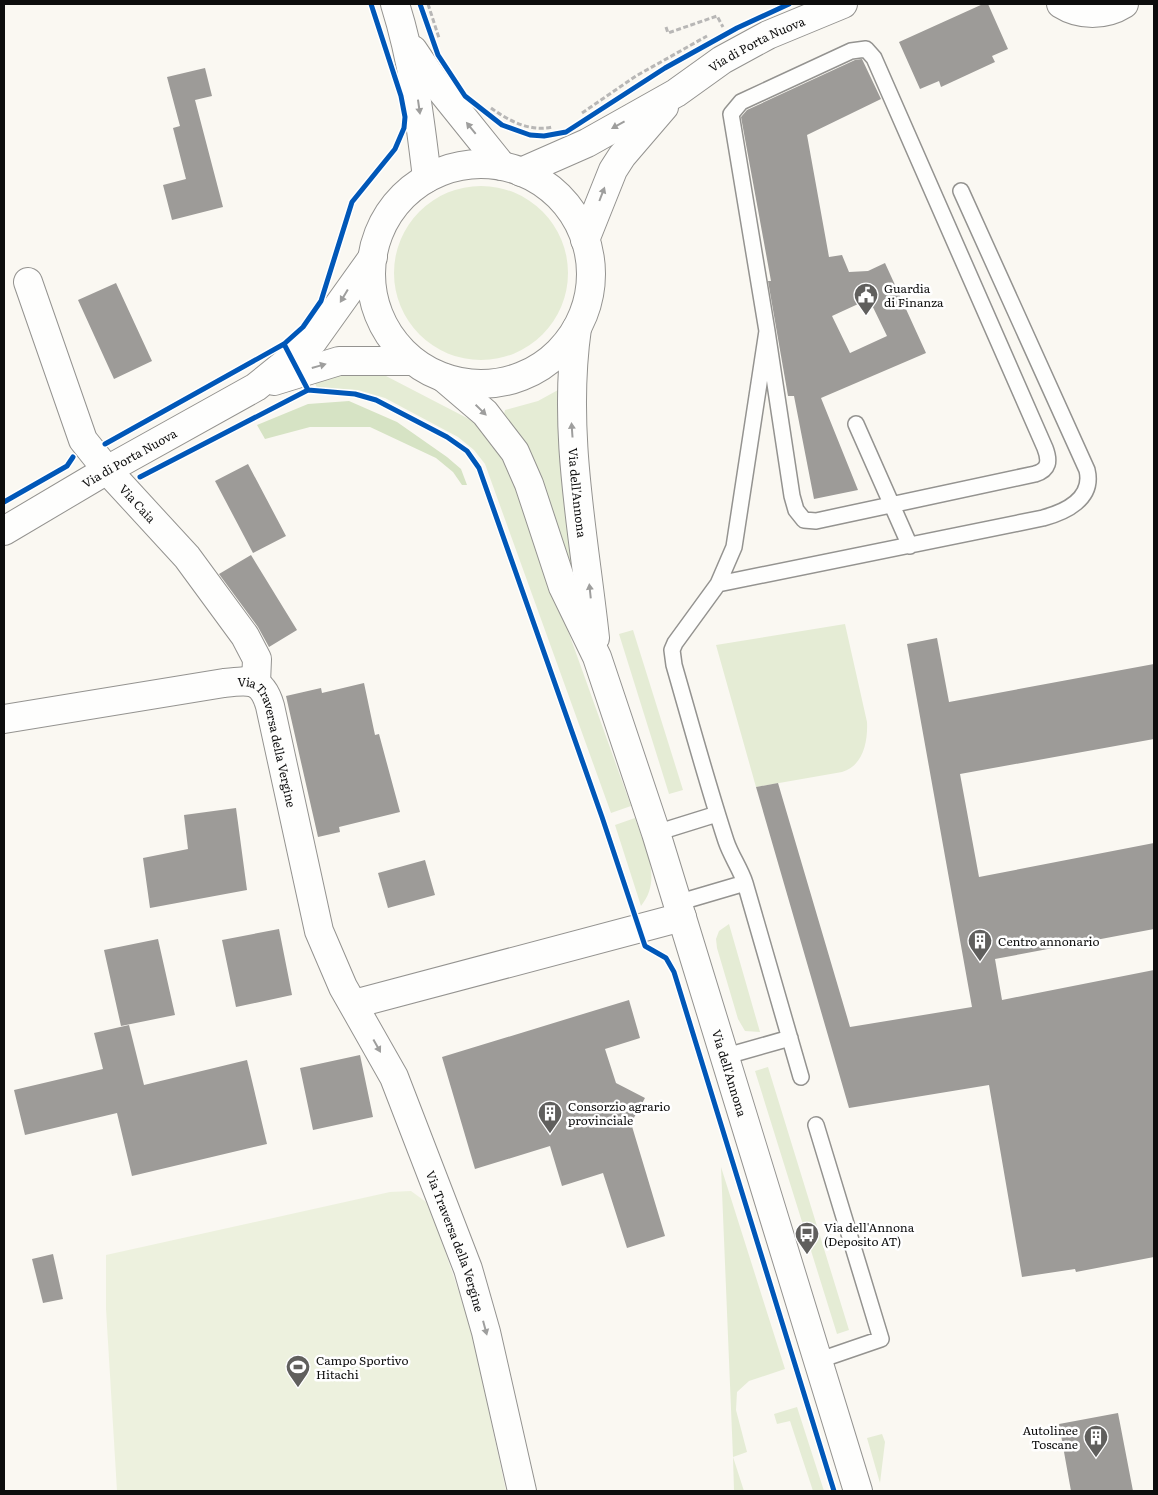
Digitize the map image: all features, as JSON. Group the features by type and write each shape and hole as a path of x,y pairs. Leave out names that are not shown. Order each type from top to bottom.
{"street":[{"path":"395,4 407,42 418,100 427,178"},
{"name":"Via di Porta Nuova","path":"512,169 587,143 676,93 722,60 768,35 843,4"},
{"path":"1061,4 1073,10 1092,13 1111,10 1124,4"},
{"path":"407,42 436,84 512,169"},
{"name":"Via di Porta Nuova","path":"586,240 613,170 622,156 676,93"},
{"name":"Via dell'Annona","path":"444,378 482,384 498,383 520,377 541,367 559,352 578,327 584,314 590,284 590,261 586,240 561,198 547,186 512,169 476,164 459,166 427,178 412,188 393,207 380,231 373,257 372,290 379,314 395,343 413,360 444,378 485,413 515,452 529,484 564,587 597,657 656,833 858,1491"},
{"name":"Via di Porta Nuova","path":"4,531 107,470 256,387 313,340 373,257"},
{"name":"Via Caia","path":"28,282 83,440 107,470 187,557 246,636 257,658 256,683"},
{"name":"Via dell'Annona","path":"578,327 573,356 571,420 597,657"},
{"name":"Via di Porta Nuova","path":"256,387 338,361 413,360"},
{"name":"Via Traversa della Vergine","path":"4,719 224,683 256,683 267,696 319,931 335,971 394,1077 468,1269 486,1332 522,1491"},
{"path":"354,1004 680,910"}],"lane":[{"path":"866,49 874,58 1049,459 1046,469 1035,474 809,521 800,516 792,496 767,331 731,114 741,102 851,50 866,49"},
{"path":"718,584 1052,516 1077,502 1086,492 1088,485 1087,470 961,191"},
{"path":"767,331 737,537 731,558 718,584 679,637 672,650 672,657 717,814 727,844 745,883 801,1077"},
{"path":"856,424 910,546"},
{"path":"656,833 717,814"},
{"path":"680,910 745,883"},
{"path":"724,1057 790,1038"},
{"path":"816,1125 881,1339 817,1361"}],"path":[{"path":"428,4 443,47"},
{"path":"666,27 668,32 717,16 723,27"},
{"path":"716,31 731,23"},
{"path":"581,114 667,57 709,34"},
{"path":"485,102 507,119 521,125 533,128 556,126"}],"green space":[{"path":"472,186 490,186 522,196 543,211 558,232 568,264 568,282 558,314 543,335 522,350 506,356 490,360 472,360 440,350 419,335 404,314 398,298 394,282 394,264 404,232 419,211 440,196 456,190"},
{"path":"345,373 386,376 467,418 479,426 507,461 631,806 611,813 485,464 474,450 458,437 385,398 358,390 317,388 315,383"},
{"path":"558,390 563,393 575,588 503,418 505,410 538,401"},
{"path":"349,401 397,422 447,457 461,469 467,485 462,485 453,472 436,458 370,427 310,427 265,439 257,425 308,404"},
{"path":"845,624 867,722 863,752 855,764 842,772 756,787 716,645"},
{"path":"633,630 683,790 669,794 619,634"},
{"path":"635,818 647,852 651,874 651,885 641,906 615,825"},
{"path":"729,924 760,1032 745,1031 738,1019 717,948 716,939 719,931"},
{"path":"768,1067 849,1330 837,1334 755,1071"},
{"path":"721,1167 785,1369 749,1381 737,1392 736,1410 747,1452 733,1457"},
{"name":"Campo Sportivo Hitachi","path":"411,1191 426,1202 439,1233 471,1328 506,1491 117,1491 106,1309 106,1255 390,1192"},
{"path":"797,1407 824,1491 813,1491 790,1421 777,1424 774,1414"},
{"path":"882,1434 885,1442 880,1483 867,1438"},
{"path":"733,1457 744,1491 734,1491"}],"building":[{"path":"983,4 988,4 1008,49 992,56 995,62 941,87 939,81 920,89 899,42"},
{"path":"862,59 881,99 807,135 829,257 842,255 849,272 868,271 885,263 926,353 821,398 858,490 814,499 794,396 788,396 768,281 771,281 741,117 747,110 855,60","holes":["869,299 887,336 850,353 832,316"]},
{"path":"205,68 212,96 195,100 223,207 172,220 163,185 186,179 173,128 180,126 167,77"},
{"path":"116,283 152,361 114,379 78,300"},
{"path":"248,464 286,536 253,553 215,481"},
{"path":"251,555 297,630 269,647 258,627 219,574"},
{"name":"Centro annonario","path":"937,638 949,702 1154,664 1154,739 960,774 979,877 1154,843 1154,929 995,959 1002,1000 1154,970 1154,1257 1076,1272 1075,1269 1022,1277 989,1085 849,1108 756,787 778,783 850,1027 972,1007 907,644"},
{"path":"364,683 375,735 379,734 400,812 339,827 340,832 318,837 286,696 321,688 322,693"},
{"path":"236,808 247,890 150,908 143,858 188,849 184,815"},
{"path":"425,860 435,895 388,908 378,873"},
{"path":"279,929 292,995 236,1007 222,940"},
{"path":"158,939 175,1015 121,1026 104,950"},
{"name":"Consorzio agrario provinciale","path":"629,1000 640,1038 605,1049 616,1083 645,1098 631,1123 665,1236 627,1248 603,1173 562,1186 550,1146 475,1169 442,1057"},
{"path":"129,1025 144,1085 247,1060 267,1144 132,1176 117,1113 25,1135 14,1090 103,1069 94,1033"},
{"path":"360,1055 373,1117 313,1130 300,1068"},
{"path":"53,1254 63,1299 43,1303 32,1259"},
{"name":"Autolinee Toscane","path":"1118,1413 1133,1491 1071,1491 1059,1424"}],"cycle path":[{"path":"105,444 284,344 303,327 321,301 352,202 395,149 404,128 405,117 401,96 371,4"},
{"path":"420,4 438,55 465,96 502,125 530,135 544,136 566,132 665,68 737,28 789,4"},
{"path":"284,344 308,390 355,394 376,400 447,437 467,451 479,468 602,817 645,946 666,958 674,972 834,1491"},
{"path":"140,477 308,390"},
{"path":"4,502 67,466 73,457"}],"place":[{"name":"Guardia di Finanza","path":"866,316"},
{"name":"Centro annonario","path":"980,962"},
{"name":"Consorzio agrario provinciale","path":"550,1134"},
{"name":"Via dell'Annona (Deposito AT)","path":"807,1255"},
{"name":"Campo Sportivo Hitachi","path":"298,1388"},
{"name":"Autolinee Toscane","path":"1096,1458"}]}
